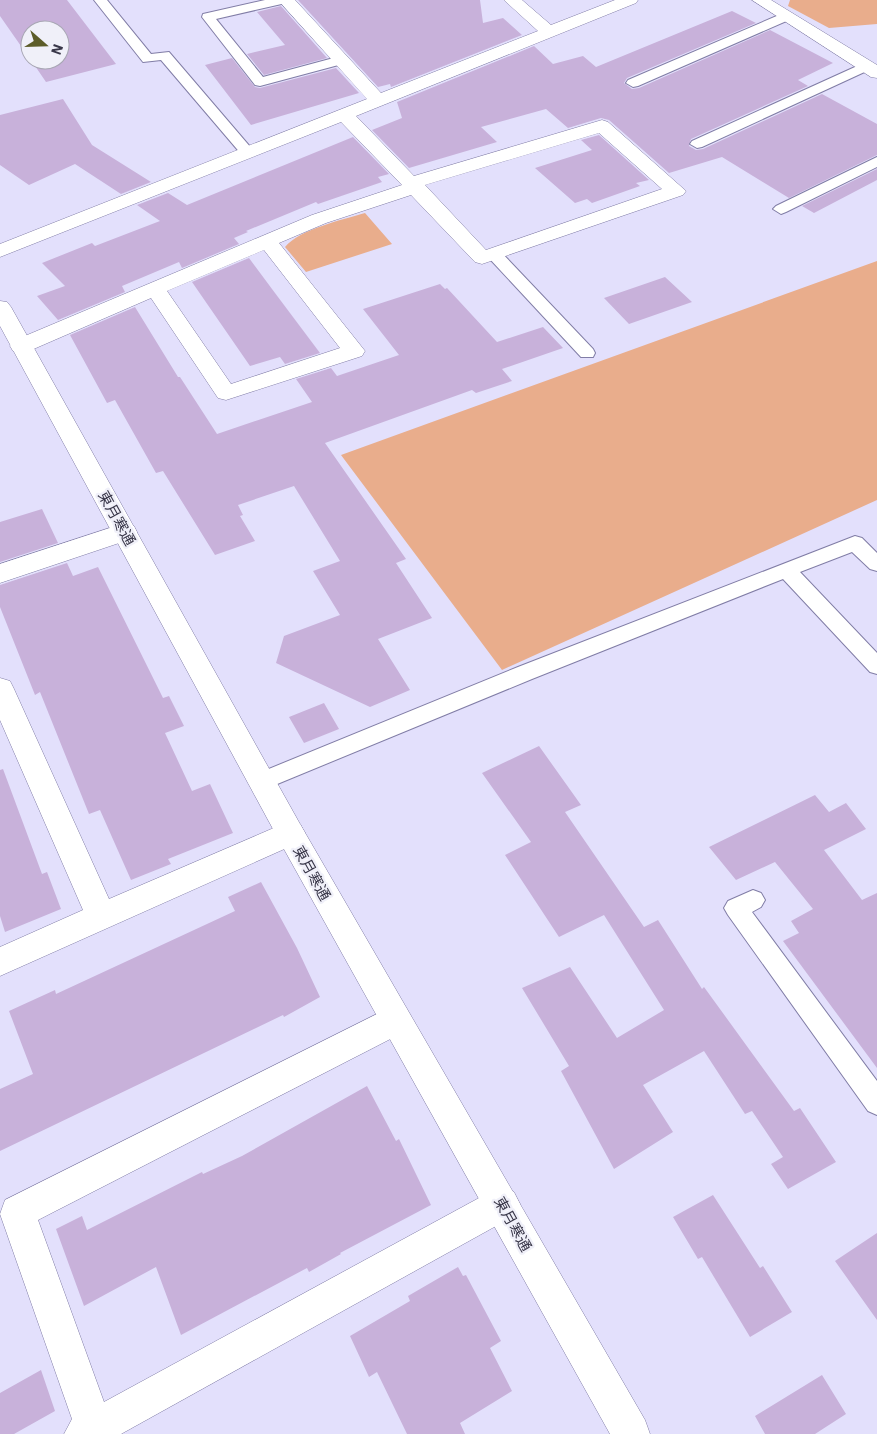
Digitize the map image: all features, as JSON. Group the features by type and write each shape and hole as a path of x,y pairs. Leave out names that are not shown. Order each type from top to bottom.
{"street":[{"path":"284,0 378,100"},
{"path":"512,0 549,32"},
{"path":"0,251 630,0"},
{"path":"760,0 871,70"},
{"path":"22,346 319,219 414,185 602,126 676,191 482,258 414,185 344,114"},
{"path":"155,290 226,393 354,351 267,241"},
{"name":"東月寒通","path":"0,307 394,1020 502,1204 631,1434"},
{"path":"0,574 124,532"},
{"path":"0,689 101,916"},
{"path":"0,962 290,833"},
{"path":"394,1020 17,1212 91,1432 502,1204"}],"lane":[{"path":"100,0 148,59 164,55 247,152"},
{"path":"284,0 208,17 260,82 341,60"},
{"path":"633,83 786,16"},
{"path":"697,144 871,70"},
{"path":"781,209 877,161"},
{"path":"494,254 587,353"},
{"path":"262,781 525,673 855,544 877,564"},
{"path":"787,571 877,666"},
{"path":"753,900 736,908 877,1102"}],"shaded area":[{"path":"790,0 877,0 877,24 829,28 788,6"},
{"path":"365,213 392,244 306,272 285,247 311,230"},
{"path":"877,261 877,500 502,670 341,455"}],"building":[{"path":"0,0 67,0 116,64 46,82 38,70 70,70 70,20 20,20 20,45 0,16"},
{"path":"298,0 480,0 483,23 503,18 522,35 391,87 390,84 378,87"},
{"path":"281,6 327,58 264,75 247,54 285,45 257,12"},
{"path":"732,11 756,23 627,78 624,83 632,89 639,88 770,30 833,63 798,80 808,86 691,139 689,146 696,150 703,149 822,94 877,124 877,155 789,198 722,157 669,173 609,120 601,118 568,128 546,109 481,127 497,142 409,168 372,130 402,118 397,102 534,46 553,64 583,56 596,67"},
{"path":"232,58 255,87 260,88 336,68 359,93 251,125 205,65"},
{"path":"63,99 92,145 151,182 121,194 75,164 29,185 0,165 0,115"},
{"path":"599,135 649,180 636,183 640,186 592,203 587,199 575,203 535,168 592,150 581,140"},
{"path":"353,137 389,174 378,177 382,182 318,204 316,202 246,231 248,232 234,238 239,244 182,268 179,262 122,286 125,292 58,320 37,296 65,286 42,263 92,243 95,246 160,221 137,205 168,193 187,205"},
{"path":"877,169 877,180 814,213 802,206"},
{"path":"249,258 320,353 285,364 280,357 250,366 192,282"},
{"path":"665,277 692,302 629,324 604,298"},
{"path":"440,284 445,289 447,288 497,342 543,327 563,348 502,369 512,381 476,393 472,390 325,443 406,559 396,563 432,618 378,639 410,690 370,707 276,663 284,636 340,615 313,571 340,561 294,486 238,505 243,515 240,516 255,541 215,555 163,471 156,473 115,400 107,403 70,335 135,307 178,377 180,377 217,434 312,402 296,379 331,368 337,376 399,355 363,309"},
{"path":"42,509 58,543 0,562 0,522"},
{"path":"67,563 73,576 98,567 163,698 169,696 184,726 165,733 192,791 210,784 233,833 168,859 171,864 131,880 100,810 89,814 40,692 35,695 0,607 0,585"},
{"path":"324,703 339,729 304,743 289,717"},
{"path":"539,746 581,805 565,812 644,927 658,920 702,989 704,987 794,1111 800,1108 836,1162 788,1189 771,1164 783,1157 752,1111 745,1114 704,1051 643,1085 673,1132 614,1169 561,1071 569,1066 522,988 570,967 617,1038 664,1010 604,915 559,937 505,855 531,842 482,773"},
{"path":"3,769 42,874 47,872 61,909 5,932 0,916 0,770"},
{"path":"815,795 829,812 846,803 866,829 824,850 862,900 877,893 877,1068 783,941 799,933 791,921 813,909 775,862 736,880 709,847"},
{"path":"261,882 297,948 320,997 284,1017 283,1015 0,1151 0,1089 33,1074 9,1011 55,990 56,994 235,911 228,897"},
{"path":"367,1086 396,1141 399,1139 431,1205 340,1253 309,1272 307,1268 181,1335 156,1267 84,1306 56,1229 82,1216 87,1230 202,1172 203,1174 242,1156"},
{"path":"713,1195 760,1268 763,1266 792,1312 750,1337 702,1257 698,1259 673,1217"},
{"path":"877,1233 877,1320 835,1261"},
{"path":"458,1267 463,1276 466,1275 501,1341 490,1348 512,1391 460,1423 465,1434 407,1434 377,1372 369,1377 350,1336 410,1301 408,1296"},
{"path":"41,1370 55,1411 14,1434 0,1434 0,1393"},
{"path":"822,1375 846,1414 815,1434 765,1434 755,1416"}]}
